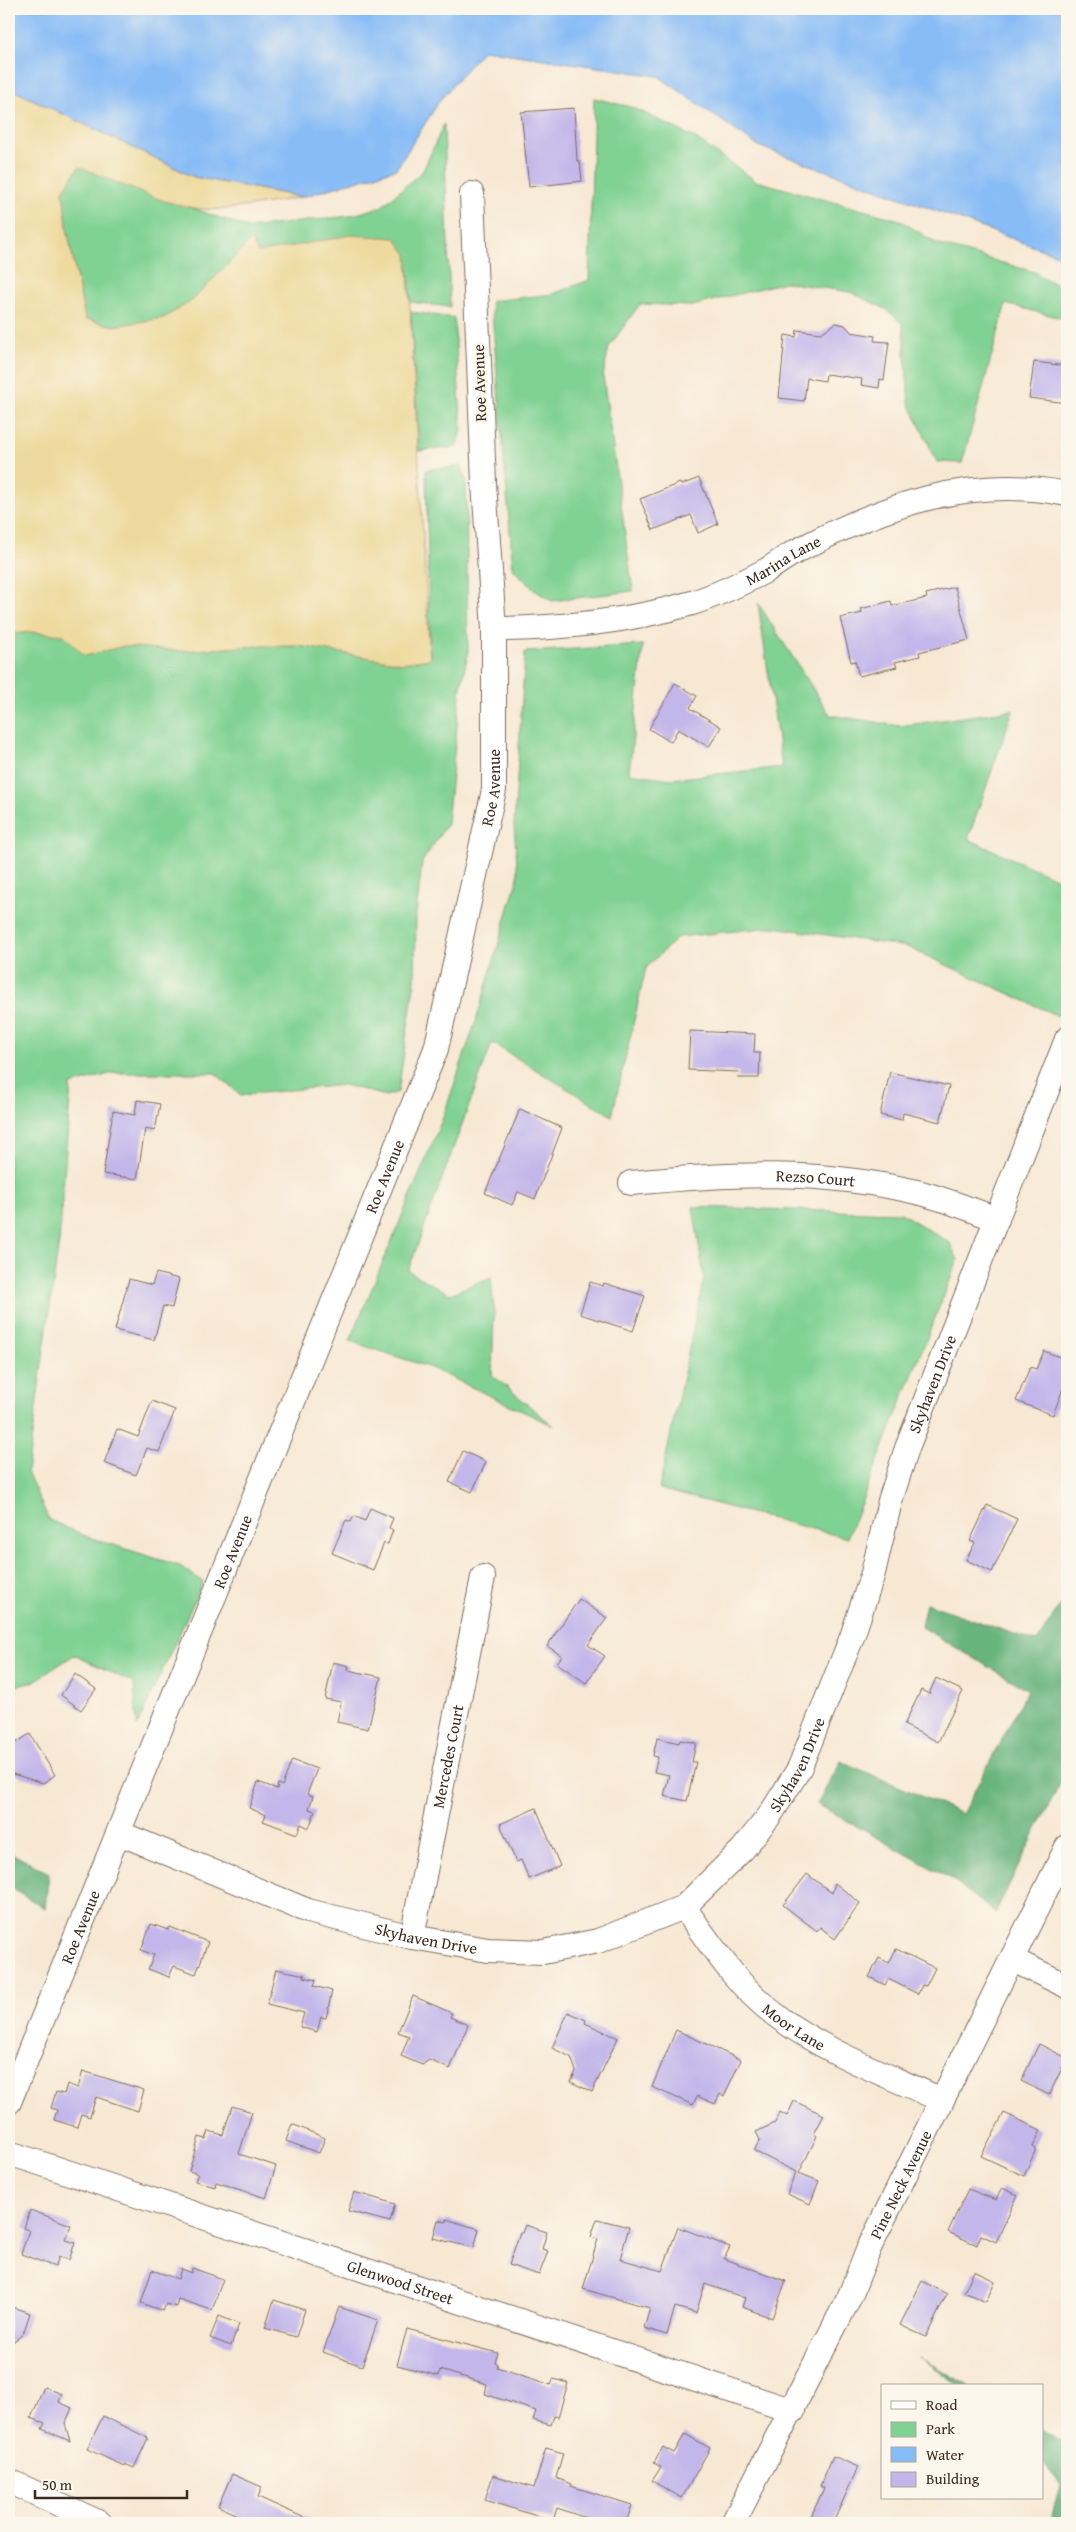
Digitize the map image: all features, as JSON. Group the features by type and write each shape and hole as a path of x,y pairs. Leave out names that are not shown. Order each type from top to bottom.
{"street":[{"name":"Roe Avenue","path":"9,2102 120,1833 436,1049 494,790 494,629 483,473 472,194"},
{"name":"Marina Lane","path":"494,629 538,629 586,623 693,603 764,571 796,551 885,510 948,492 1012,486 1067,494"},
{"name":"Skyhaven Drive","path":"120,1833 308,1911 412,1937 488,1950 543,1952 598,1941 684,1906 742,1849 770,1815 798,1769 855,1628 873,1573 890,1501 907,1448 1067,1038"},
{"name":"Rezso Court","path":"631,1184 714,1175 801,1175 866,1183 922,1194 997,1219"},
{"name":"Mercedes Court","path":"412,1937 483,1577"},
{"name":"Pine Neck Avenue","path":"733,2523 793,2411 849,2298 869,2248 941,2100 1013,1960 1067,1847"},
{"name":"Moor Lane","path":"684,1906 728,1970 780,2019 830,2047 941,2100"},
{"path":"1013,1960 1067,1986"},
{"name":"Glenwood Street","path":"9,2154 793,2411"},
{"path":"9,2481 100,2523"}],"green space":[{"path":"594,98 634,108 693,137 756,181 900,220 937,244 1034,272 1067,291 1067,317 1061,318 1006,304 962,463 937,462 909,403 903,324 886,309 850,292 785,282 692,306 640,304 609,347 603,376 633,591 552,601 534,590 513,568 491,301 553,294 589,280"},
{"path":"444,124 450,307 411,302 407,254 258,253 251,240 193,300 164,318 114,326 85,319 68,234 63,191 79,167 153,196 248,228 349,216 381,207 423,171"},
{"path":"411,312 454,318 462,431 456,447 419,451"},
{"path":"461,466 466,480 468,654 461,685 447,824 422,862 416,915 415,980 398,1092 386,1096 344,1085 241,1095 215,1073 113,1073 71,1085 59,1242 27,1472 49,1520 88,1537 180,1566 203,1582 137,1726 134,1683 74,1655 33,1682 9,1688 9,634 33,632 64,635 85,656 124,646 181,651 256,646 299,646 402,663 430,659 426,470"},
{"path":"758,603 830,715 900,726 1013,710 968,839 1067,883 1067,993 1058,1016 907,947 774,927 678,937 646,968 612,1116 492,1043 408,1271 450,1294 491,1277 494,1314 492,1375 554,1426 431,1368 350,1341 442,1120 476,1021 518,877 514,825 525,652 643,645 629,773 671,779 782,767"},
{"path":"693,1207 901,1213 950,1243 958,1260 847,1538 659,1489 704,1278"},
{"path":"1067,1593 1067,1769 995,1913 956,1882 817,1804 841,1761 962,1814 1028,1690 921,1627 926,1603 1037,1642"},
{"path":"9,1852 49,1873 45,1908 9,1887"},
{"path":"919,2357 966,2384 956,2384"},
{"path":"1044,2430 1067,2444 1067,2523 1051,2523 1061,2485 1044,2464"}],"sand":[{"path":"9,88 194,177 302,197 234,208 194,208 150,196 79,167 63,191 68,234 85,319 114,326 164,318 193,300 251,240 258,253 351,235 395,238 407,254 430,659 402,663 299,646 256,646 181,651 124,646 85,656 64,635 33,632 9,634"}],"water":[{"path":"9,9 1067,9 1067,263 1057,255 758,146 658,76 483,50 440,100 396,169 302,197 194,177 9,88"}],"building":[{"path":"574,108 577,161 580,161 582,181 529,187 521,112"},
{"path":"836,323 845,325 851,332 875,336 874,341 889,342 884,380 880,379 879,388 861,385 862,379 826,374 825,381 807,378 804,401 779,398 785,335 796,337 797,330 821,333"},
{"path":"1034,362 1067,366 1067,403 1029,398"},
{"path":"699,478 718,524 698,533 691,515 653,530 640,499 680,483 681,485"},
{"path":"955,587 969,640 919,652 920,656 895,662 897,667 859,676 855,661 851,662 840,618 862,613 861,609 891,601 892,606 927,598 926,594"},
{"path":"675,683 697,696 690,708 721,727 709,747 678,729 671,742 649,729"},
{"path":"690,1031 755,1034 754,1053 760,1053 759,1078 738,1078 739,1072 688,1070"},
{"path":"890,1072 949,1086 940,1122 903,1113 902,1120 880,1115"},
{"path":"137,1100 160,1104 155,1131 145,1129 137,1179 103,1174 113,1111 135,1115"},
{"path":"520,1109 562,1128 535,1199 518,1192 512,1205 485,1193"},
{"path":"156,1273 179,1279 172,1308 163,1306 154,1340 115,1330 129,1279 152,1285"},
{"path":"590,1282 603,1286 604,1283 645,1296 633,1331 580,1314"},
{"path":"1044,1351 1067,1360 1067,1378 1053,1415 1016,1401 1030,1367 1036,1369"},
{"path":"152,1401 175,1410 159,1452 147,1448 136,1475 104,1463 117,1429 138,1437"},
{"path":"463,1451 486,1462 472,1492 449,1482"},
{"path":"987,1505 1017,1519 992,1572 966,1560 975,1543 970,1541"},
{"path":"370,1508 393,1518 389,1528 393,1530 388,1544 384,1543 373,1570 332,1553 346,1520 351,1522 354,1516 365,1521"},
{"path":"579,1599 607,1618 588,1645 605,1656 586,1683 557,1663 562,1656 547,1646"},
{"path":"333,1662 349,1666 348,1670 381,1677 368,1729 337,1722 341,1702 325,1699"},
{"path":"75,1674 96,1689 81,1710 61,1695"},
{"path":"936,1678 963,1691 938,1742 904,1725 921,1690 929,1694"},
{"path":"30,1734 55,1775 43,1783 9,1773 9,1747"},
{"path":"657,1738 679,1743 680,1740 696,1743 692,1762 696,1762 687,1801 664,1796 669,1775 654,1772 658,1757 653,1756"},
{"path":"292,1760 317,1769 307,1794 313,1796 309,1809 315,1811 309,1828 301,1824 297,1834 263,1821 266,1815 249,1808 258,1782 277,1789 278,1784 282,1786"},
{"path":"536,1808 560,1866 529,1879 521,1860 516,1862 500,1824"},
{"path":"807,1874 832,1893 835,1883 860,1903 835,1939 820,1927 817,1931 783,1905"},
{"path":"151,1924 168,1930 170,1927 208,1942 196,1974 174,1966 169,1977 148,1969 154,1955 141,1950"},
{"path":"896,1949 935,1968 926,1986 922,1985 918,1994 888,1979 885,1985 869,1977 879,1958 889,1963"},
{"path":"276,1969 305,1975 304,1977 316,1980 314,1986 332,1991 326,2018 321,2017 317,2032 300,2027 304,2013 267,2004"},
{"path":"413,1996 452,2013 450,2017 468,2025 450,2069 429,2060 422,2065 401,2056 409,2036 398,2032"},
{"path":"568,2012 586,2020 585,2023 618,2038 592,2092 571,2082 576,2071 571,2057 552,2048"},
{"path":"676,2030 741,2060 724,2096 720,2094 715,2104 697,2096 693,2105 652,2087"},
{"path":"1039,2044 1067,2058 1049,2095 1021,2081"},
{"path":"83,2071 144,2090 138,2111 96,2097 90,2117 81,2114 77,2127 54,2120 57,2110 51,2108 56,2092 64,2094 67,2084 78,2088"},
{"path":"794,2101 824,2115 814,2134 817,2136 799,2173 819,2181 810,2204 787,2194 796,2172 754,2151 760,2140 756,2132 775,2123 780,2112 787,2116"},
{"path":"232,2106 252,2112 239,2154 276,2166 266,2198 216,2182 215,2187 195,2181 198,2174 189,2171 199,2137 206,2139 209,2131 223,2135"},
{"path":"1004,2113 1041,2130 1033,2147 1036,2149 1024,2176 981,2156"},
{"path":"292,2124 325,2138 319,2153 286,2141"},
{"path":"1002,2188 1018,2195 996,2242 981,2235 977,2245 948,2232 968,2189 996,2200"},
{"path":"354,2192 395,2204 390,2222 348,2211"},
{"path":"30,2210 71,2225 65,2240 75,2243 69,2260 59,2257 55,2267 21,2254 29,2230 24,2228"},
{"path":"446,2219 479,2229 474,2248 433,2238 438,2220 446,2222"},
{"path":"597,2219 629,2227 620,2259 662,2271 678,2227 730,2247 724,2259 786,2281 772,2318 742,2307 745,2298 705,2284 696,2313 675,2307 667,2335 644,2328 650,2308 583,2289 598,2239 591,2237"},
{"path":"525,2225 547,2232 542,2249 548,2251 539,2275 509,2265 520,2232 522,2233"},
{"path":"192,2268 223,2279 212,2310 178,2299 176,2307 166,2304 163,2311 141,2303 152,2270 178,2279 181,2269 191,2273"},
{"path":"974,2271 995,2281 986,2302 964,2292"},
{"path":"922,2281 947,2294 926,2337 900,2325"},
{"path":"274,2300 305,2310 296,2337 265,2328"},
{"path":"9,2306 30,2313 23,2334 9,2345"},
{"path":"339,2307 378,2320 362,2366 323,2352"},
{"path":"219,2316 239,2324 231,2346 210,2338"},
{"path":"407,2329 498,2353 495,2362 498,2364 497,2367 551,2385 553,2379 568,2383 558,2417 554,2416 551,2425 533,2420 536,2411 485,2394 487,2384 440,2370 439,2376 397,2365"},
{"path":"44,2387 62,2394 59,2402 72,2408 65,2424 70,2441 42,2429 45,2423 31,2418"},
{"path":"103,2416 148,2438 134,2468 125,2464 124,2466 87,2449"},
{"path":"685,2434 710,2448 682,2498 652,2481 661,2467 654,2463 663,2447 674,2453"},
{"path":"546,2448 563,2453 556,2478 572,2484 571,2486 632,2505 626,2523 584,2523 586,2518 557,2508 553,2521 485,2500 493,2475 534,2488"},
{"path":"833,2456 858,2467 833,2523 808,2523 824,2488 820,2486"},
{"path":"232,2474 262,2487 258,2497 316,2523 249,2523 235,2517 236,2514 218,2506"}]}
